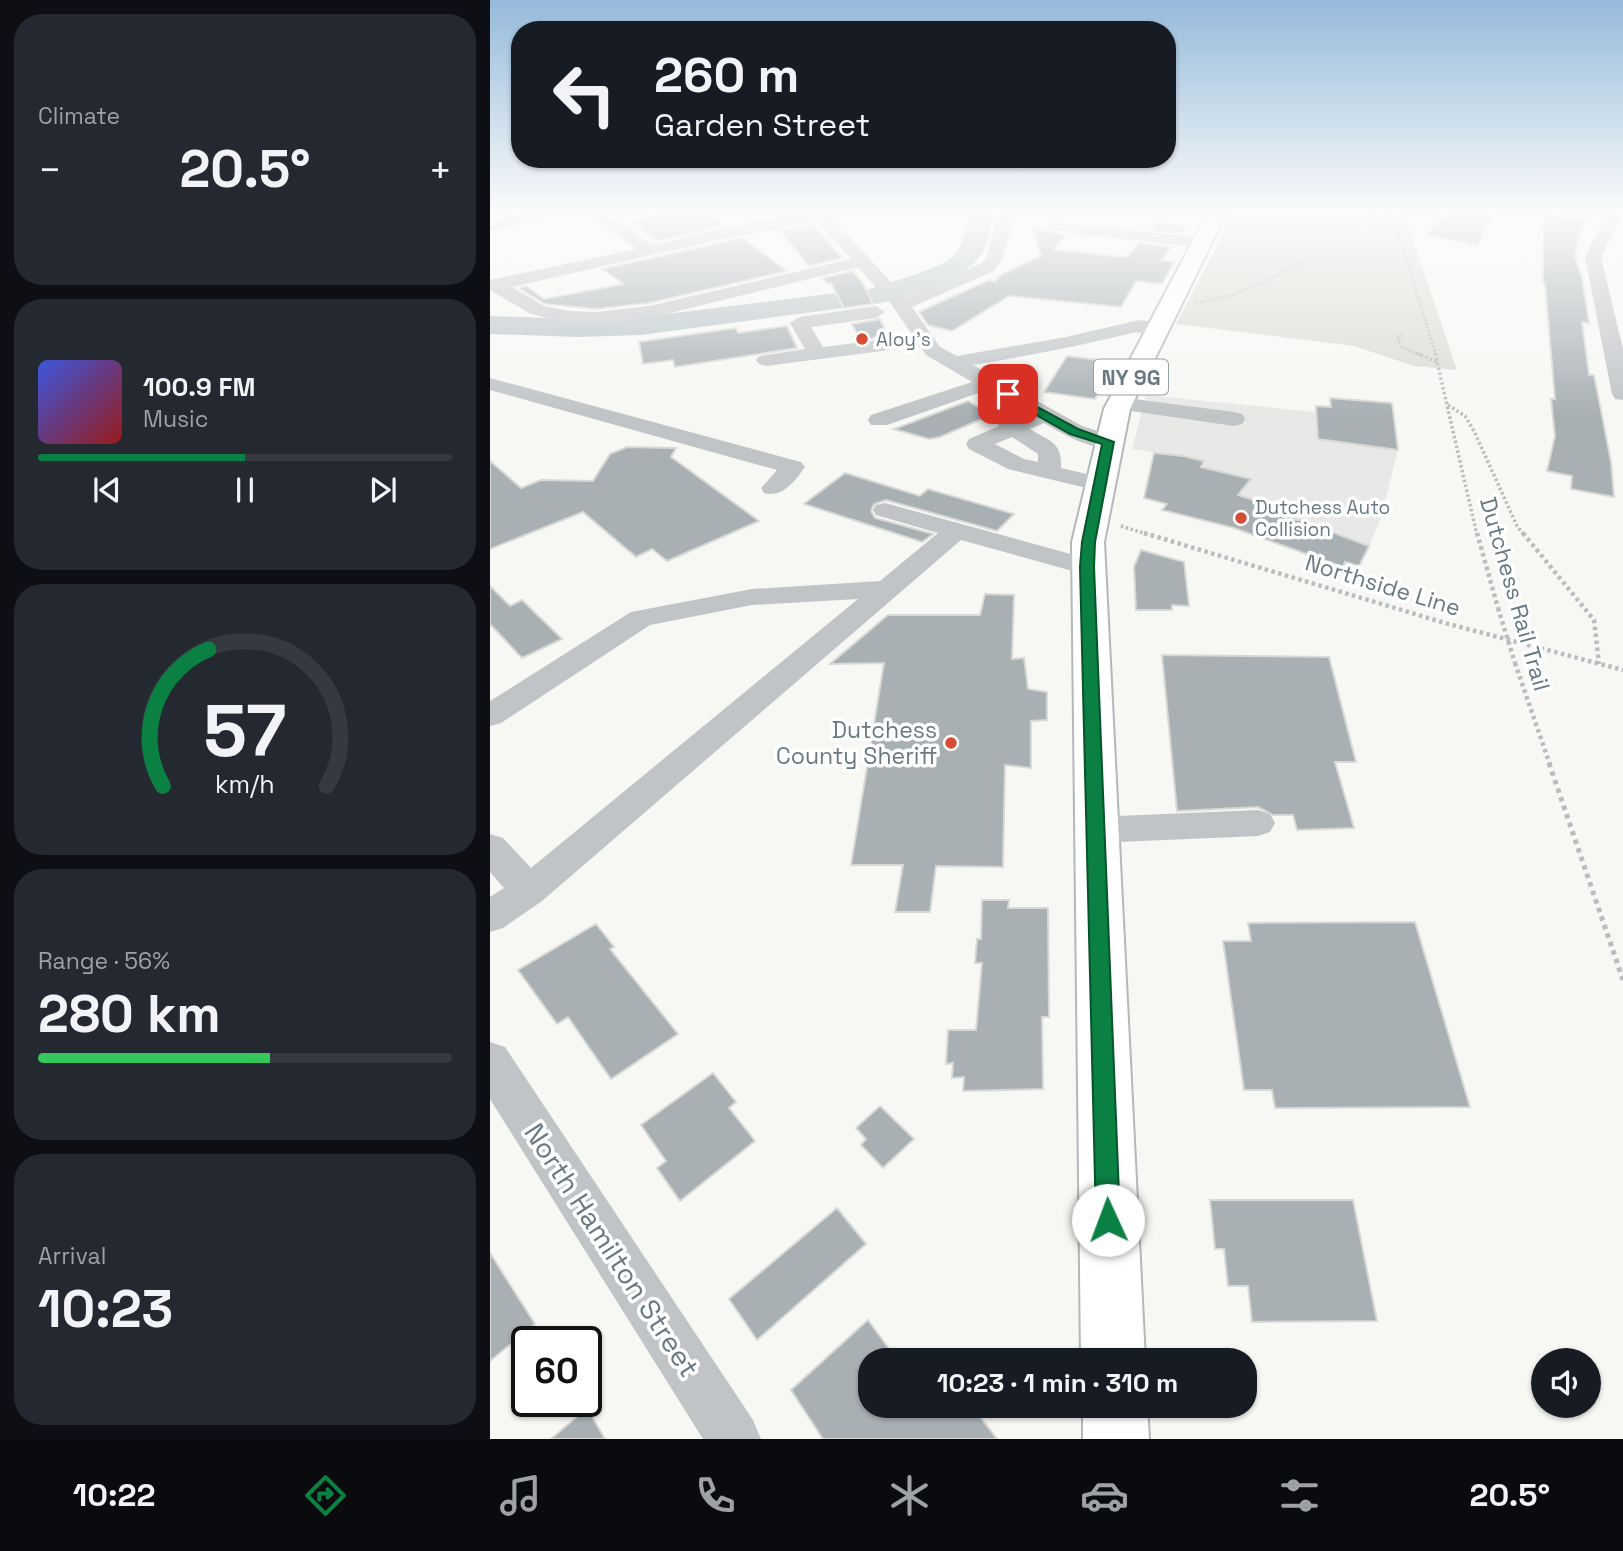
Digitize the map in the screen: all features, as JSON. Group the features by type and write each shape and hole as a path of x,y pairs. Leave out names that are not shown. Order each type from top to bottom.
{"main road":[{"name":"NY 9G","path":"1113,1348 1087,567 1105,462 1158,328 1182,281"},
{"path":"1115,1418 1116,1439"}],"street":[{"path":"493,285 510,281"},
{"path":"493,285 538,310 569,317 596,318 649,312 778,281"},
{"path":"881,281 933,351 1084,436 1105,462"},
{"path":"895,297 944,281"},
{"path":"1598,281 1623,394"},
{"path":"818,355 799,323 876,312"},
{"path":"952,363 1066,343 1139,326 1158,328"},
{"path":"766,360 924,340"},
{"path":"879,420 988,383"},
{"path":"490,384 793,467 773,488"},
{"path":"1008,394 998,411 1014,429 1050,451 1049,473"},
{"path":"1045,415 977,444 1016,464 1049,473 1105,462 1234,419"},
{"path":"885,510 1087,567"},
{"path":"490,917 529,891 957,530"},
{"path":"490,715 641,618 752,597 887,589"},
{"path":"1095,830 1258,823"},
{"path":"490,848 529,891"},
{"name":"North Hamilton Street","path":"490,1061 734,1439"}],"path":[{"path":"1193,303 1223,298 1264,281"},
{"name":"Dutchess Rail Trail","path":"1413,281 1438,362 1484,565 1623,980"},
{"path":"1403,335 1397,337 1401,347 1438,362"},
{"path":"1447,405 1465,416 1474,431 1517,526 1594,620 1599,664"},
{"name":"Northside Line","path":"1105,462 1445,623 1623,670"}],"shaded area":[{"path":"1199,281 1427,281 1457,370 1414,366 1354,346 1176,324"},
{"path":"1146,395 1316,412 1316,406 1330,406 1330,398 1392,403 1398,450 1380,520 1369,546 1302,521 1271,514 1275,507 1238,495 1251,479 1201,467 1204,461 1132,449"}],"building":[{"path":"620,281 743,281 649,303 596,309 545,304 519,288 526,286 544,299 624,284"},
{"path":"826,281 861,281 873,304 844,308 831,283"},
{"path":"986,281 1136,281 1121,307 1009,296 952,331 928,325 919,312"},
{"path":"1137,281 1164,281 1162,284"},
{"path":"1582,281 1589,323 1582,322 1589,375 1594,375 1611,462 1614,497 1571,489 1572,476 1547,471 1555,436 1551,399 1555,399 1543,283"},
{"path":"880,319 888,336 860,340 852,324"},
{"path":"787,326 797,348 675,367 673,360 643,364 639,342 736,328 738,333"},
{"path":"1067,356 1115,362 1095,399 1044,392"},
{"path":"1330,398 1392,403 1398,450 1318,439 1316,406 1331,407"},
{"path":"968,401 991,415 940,437 929,439 894,429"},
{"path":"627,447 676,448 671,457 759,521 667,561 652,549 636,557 583,512 490,549 490,461 521,488 541,480 593,481 610,454"},
{"name":"Dutchess Auto Collision","path":"1154,453 1204,461 1201,467 1251,479 1238,495 1276,507 1271,514 1302,521 1369,546 1359,566 1345,562 1343,567 1234,528 1162,510 1167,504 1144,498"},
{"path":"845,473 920,496 928,489 1014,514 997,531 886,500 874,504 871,511 875,518 933,534 922,542 804,504"},
{"path":"1141,550 1184,562 1189,606 1172,605 1172,610 1136,610 1134,567"},
{"path":"490,586 510,606 522,600 562,639 522,658 490,624"},
{"name":"Dutchess County Sheriff","path":"985,594 1014,595 1012,659 1024,658 1028,689 1047,692 1047,720 1031,721 1031,768 1005,765 1003,867 936,866 930,912 895,912 903,865 851,865 884,663 830,664 888,615 980,615"},
{"path":"1162,655 1329,657 1356,762 1335,762 1354,828 1297,830 1293,815 1273,815 1258,807 1177,811"},
{"path":"982,900 1009,900 1008,908 1048,908 1049,1017 1042,1017 1043,1089 963,1091 964,1077 952,1078 953,1063 946,1064 948,1030 976,1030 982,963 975,963 977,939 981,939"},
{"path":"1415,922 1470,1107 1275,1108 1272,1090 1244,1090 1223,941 1251,941 1248,923"},
{"path":"596,924 614,947 610,949 678,1034 611,1079 568,1017 557,1024 518,970"},
{"path":"713,1073 736,1102 729,1108 755,1141 680,1201 657,1168 666,1161 641,1125"},
{"path":"880,1106 914,1139 883,1168 861,1145 866,1139 856,1128"},
{"path":"1210,1200 1353,1200 1377,1321 1252,1322 1248,1286 1228,1286 1224,1249 1215,1249"},
{"path":"837,1208 866,1244 757,1340 729,1299"},
{"path":"490,1253 535,1324 511,1326 511,1344 490,1361"},
{"path":"868,1320 888,1348 858,1348 858,1418 981,1418 997,1439 823,1439 791,1390"},
{"path":"577,1417 592,1417 605,1439 551,1439"}],"waterway":[{"path":"490,325 578,328 641,326 871,297 920,281"}],"place":[{"name":"Aloy's","path":"862,339"},
{"name":"Dutchess Auto Collision","path":"1241,518"},
{"name":"Dutchess County Sheriff","path":"951,743"}],"route":[{"path":"1008,394 1084,436 1108,442 1088,542 1087,567 1108,1220"}]}
